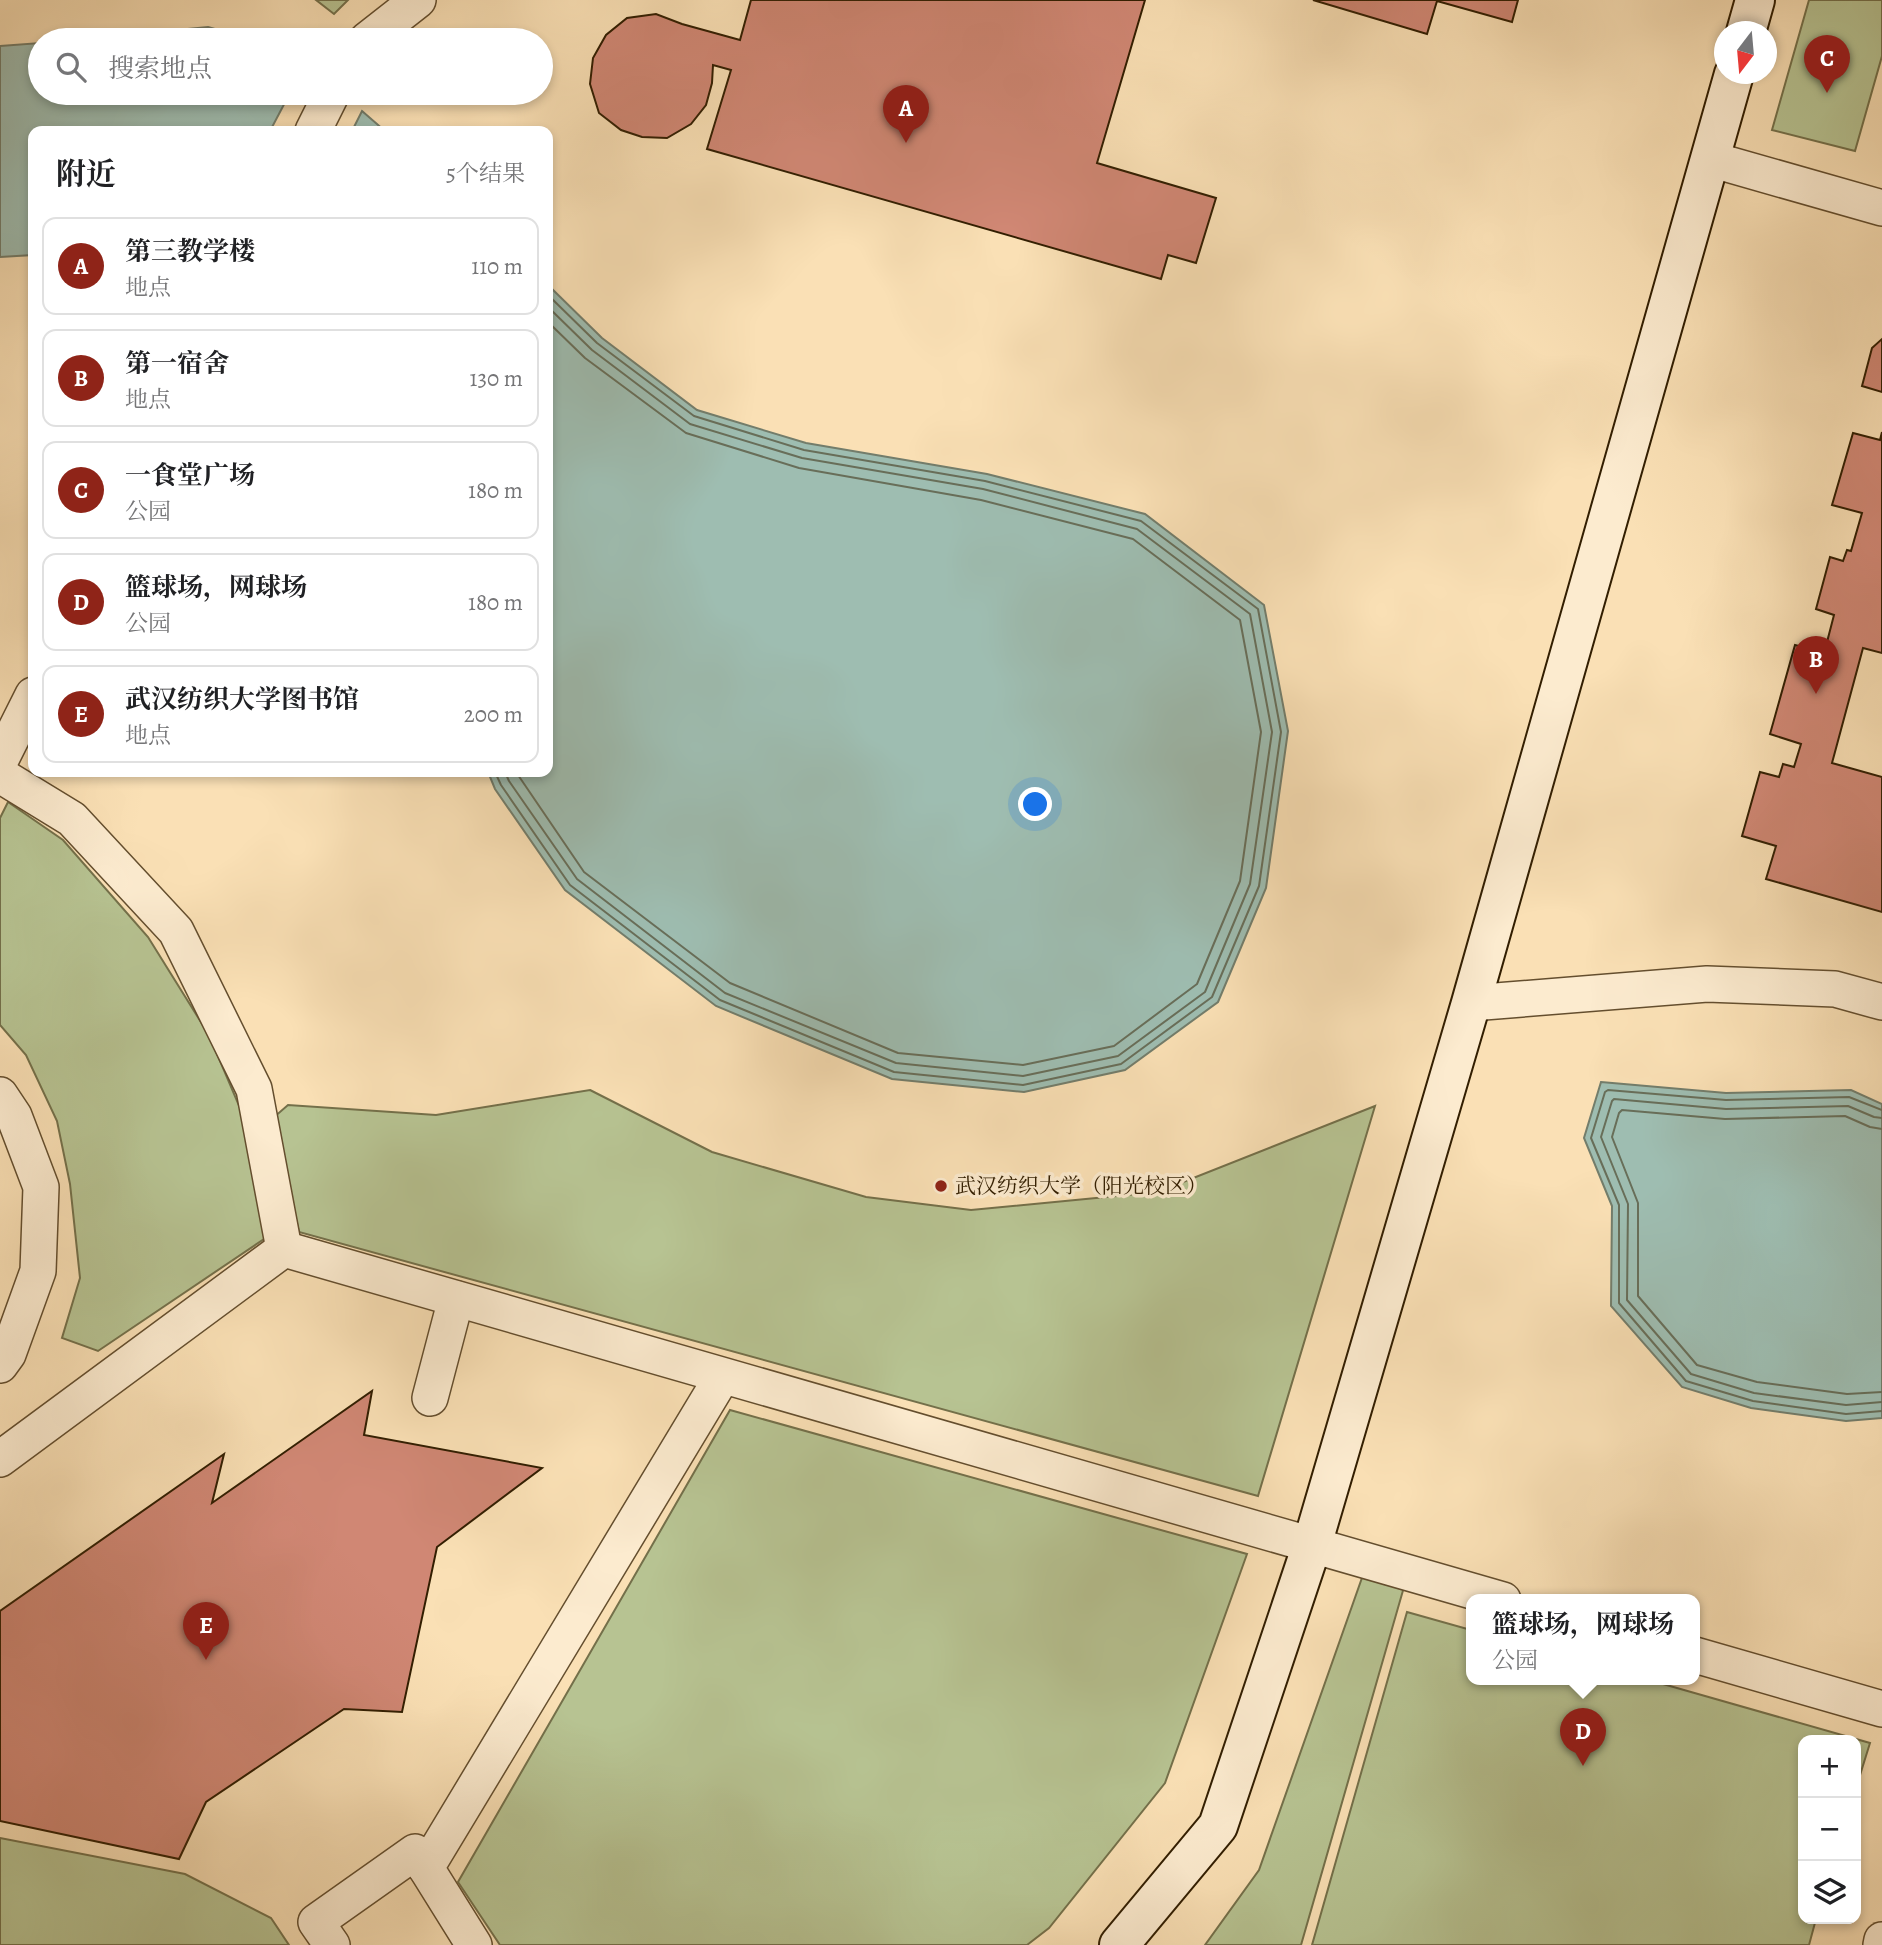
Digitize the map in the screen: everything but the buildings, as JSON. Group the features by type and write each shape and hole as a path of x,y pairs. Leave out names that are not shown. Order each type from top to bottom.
{"main road":[{"path":"1749,21 1755,0"},
{"path":"1118,1945 1218,1826 1312,1545 1471,1003 1731,84"}],"street":[{"path":"382,28 418,0"},
{"path":"316,126 326,105"},
{"path":"1710,159 1882,208"},
{"path":"0,761 28,705"},
{"path":"0,775 72,819 176,931 254,1088 284,1249"},
{"path":"1471,1003 1707,984 1835,989 1882,1002"},
{"path":"0,1095 13,1116 41,1187 38,1271 8,1354 0,1366"},
{"path":"284,1249 1482,1594"},
{"path":"0,1460 284,1249"},
{"path":"430,1398 456,1299"},
{"path":"426,1868 722,1377"},
{"path":"1700,1656 1882,1709"},
{"path":"332,1945 316,1922 415,1852 474,1945"}],"green space":[{"path":"316,0 348,0 334,14"},
{"path":"1809,0 1882,0 1882,56 1855,151 1772,130"},
{"path":"8,802 63,840 148,937 209,1035 246,1122 267,1237 98,1351 62,1338 80,1278 70,1184 57,1121 26,1055 0,1025 0,818"},
{"path":"590,1090 712,1152 866,1197 971,1210 1158,1192 1375,1106 1258,1496 299,1232 273,1118 288,1105 436,1115"},
{"path":"730,1410 1247,1554 1165,1783 1049,1928 1027,1945 500,1945 458,1882"},
{"path":"1363,1575 1404,1587 1301,1945 1205,1945 1259,1870"},
{"path":"1407,1612 1466,1629 1466,1685 1667,1685 1842,1735 1798,1735 1798,1924 1815,1924 1809,1945 1312,1945"},
{"path":"1861,1740 1870,1743 1861,1772"},
{"path":"0,1838 185,1874 271,1918 289,1945 0,1945"}],"water":[{"path":"28,44 28,105 284,105 273,126 28,126 28,255 0,257 0,46"},
{"path":"362,111 379,126 354,126"},
{"path":"553,290 602,338 697,410 806,443 987,474 1145,514 1264,605 1288,731 1266,888 1218,1002 1125,1070 1024,1092 892,1079 716,1006 565,890 495,789 490,777 553,777"},
{"path":"1601,1082 1726,1093 1851,1090 1882,1104 1882,1418 1846,1421 1751,1408 1682,1387 1611,1306 1612,1206 1584,1138"}],"place":[{"name":"一食堂广场","path":"1827,93"},
{"name":"第三教学楼","path":"906,143"},
{"name":"第一宿舍","path":"1816,694"},
{"name":"武汉纺织大学（阳光校区）","path":"941,1186"},
{"name":"武汉纺织大学图书馆","path":"206,1660"},
{"name":"篮球场，网球场","path":"1583,1766"}]}
